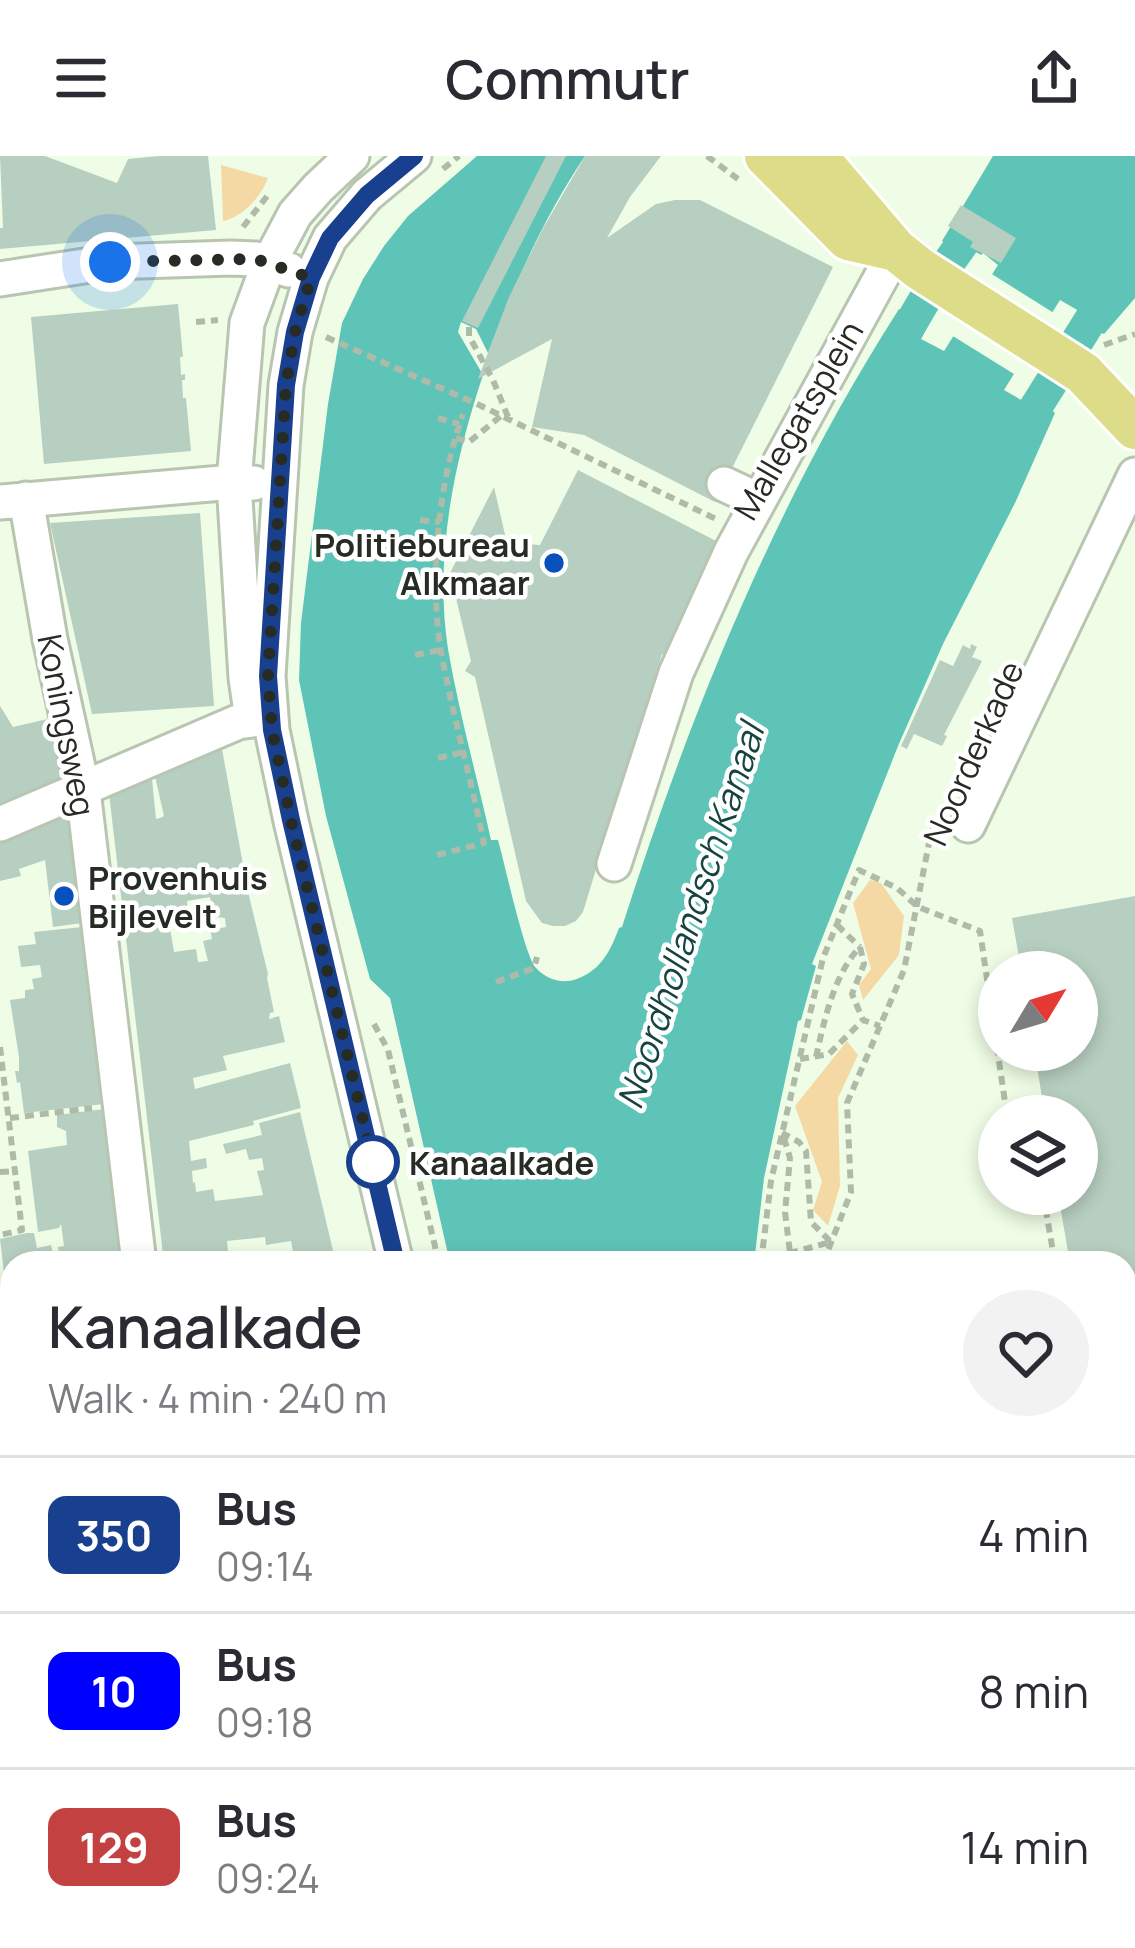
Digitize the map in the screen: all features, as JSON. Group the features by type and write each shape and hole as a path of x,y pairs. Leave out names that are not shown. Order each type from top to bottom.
{"main road":[{"path":"766,156 848,239 908,260 1083,373 1131,417"},
{"path":"816,156 908,260"}],"street":[{"path":"338,160 295,214 268,263 247,323 234,482 246,678 253,720 378,1251"},
{"path":"393,1251 296,842 272,730 268,676 286,385 311,278 330,238 351,212 428,163"},
{"path":"0,279 110,262 243,258 311,278"},
{"name":"Mallegatsplein","path":"741,531 908,260"},
{"name":"Noorderkade","path":"955,819 1135,475"},
{"path":"13,501 234,482 280,483"},
{"path":"724,484 758,500"},
{"name":"Koningsweg","path":"13,501 83,790 137,1251"},
{"path":"614,864 676,673 741,531"},
{"path":"0,824 238,722 253,720"}],"path":[{"path":"428,163 458,156"},
{"path":"456,437 469,442 505,418 493,380 469,337 469,327"},
{"name":"Mallegatsplein","path":"334,339 741,531"},
{"path":"437,855 484,843 484,818 464,752 437,618 440,522 463,414"},
{"path":"438,418 459,424"},
{"path":"420,520 440,522"},
{"path":"437,618 447,617"},
{"path":"415,655 441,650"},
{"path":"438,758 464,752"},
{"name":"Noorderkade","path":"828,1251 851,1192 847,1102 904,970 932,832 955,819"},
{"path":"763,1251 771,1180 824,958 859,870 897,888 917,907 980,931 1004,1095"},
{"path":"837,925 860,947 864,964 852,994 863,1020 880,1026"},
{"path":"816,1057 838,983 860,947"},
{"path":"496,982 534,968 537,956"},
{"path":"367,1012 388,1051 436,1251"},
{"path":"800,1059 829,1054 863,1020"},
{"path":"0,1047 22,1230 0,1235"},
{"path":"9,1118 119,1104"},
{"path":"782,1133 806,1151 812,1222 831,1243 798,1251"},
{"path":"782,1133 790,1158 785,1212 790,1251"},
{"path":"0,1172 15,1171"},
{"path":"1047,1215 1053,1251"}],"shaded area":[{"path":"221,165 268,178 250,205 223,221"},
{"path":"870,880 881,883 904,916 899,955 863,1000 859,985 871,969 853,903"},
{"path":"847,1041 858,1055 838,1098 840,1186 828,1226 813,1210 822,1182 795,1106"}],"water":[{"path":"477,156 585,156 531,252 488,353 476,329 461,322 458,332 483,375 455,476 443,580 448,649 491,840 498,840 531,960 545,976 568,981 600,964 622,927 677,766 740,609 855,382 899,309 927,327 921,339 944,351 998,265 983,253 969,248 964,255 942,241 993,156 1135,156 1135,298 1104,334 1074,322 1079,311 1060,300 1004,390 1023,401 1030,392 1055,413 898,746 812,964 816,966 798,1021 764,1178 755,1251 447,1251 390,998 370,979 326,816 299,680 301,623 342,323 363,279 408,216"}],"pier":[{"path":"987,271 1057,315 1019,377 948,333"}],"building":[{"path":"0,156 45,156 117,183 128,159 208,156 216,230 0,249"},
{"path":"546,156 566,156 478,328 462,321"},
{"path":"585,156 661,156 607,238 656,204 700,200 833,267 715,502 584,435 532,427 552,339 478,379 509,297"},
{"path":"961,205 1016,238 1001,263 970,247 973,242 948,226"},
{"path":"178,304 191,451 44,464 31,317"},
{"path":"578,470 722,544 666,656 662,654 583,912 576,921 553,926 542,923 526,901 475,677 465,671 471,661 450,573 494,487 509,552 519,550 525,544 540,545"},
{"path":"200,513 214,706 92,714 50,523"},
{"path":"971,644 977,647 972,657 982,661 942,746 914,734 907,749 901,746 940,660 953,666 963,645 970,649"},
{"path":"0,706 13,727 56,717 69,777 0,807"},
{"path":"220,738 268,974 274,1012 269,1019 279,1016 285,1042 223,1056 227,1070 193,1078 195,1089 290,1063 301,1108 189,1141 191,1161 206,1158 207,1168 192,1171 196,1192 213,1189 215,1201 263,1195 257,1171 264,1170 262,1158 249,1160 246,1149 226,1154 223,1144 262,1135 259,1123 300,1112 333,1251 293,1251 291,1241 266,1245 265,1237 227,1241 228,1251 163,1251 108,785 151,769 156,819 164,816 154,772","holes":["210,897 214,917 225,918 226,927 210,930 212,939 203,941 208,961 198,962 196,949 174,952 168,916 188,914 187,901"]},
{"name":"Provenhuis Bijlevelt","path":"67,816 82,923 53,927 45,860 19,869 21,876 0,881 0,838"},
{"path":"1135,896 1135,1251 1068,1251 1062,1215 1098,1215 1098,1095 1042,1095 1038,1071 1098,1071 1098,951 1018,951 1012,918"},
{"path":"82,927 104,1104 24,1113 15,1071 19,1071 19,1057 10,1000 25,998 25,990 34,989 32,979 42,977 40,965 21,967 18,946 36,944 34,932"},
{"path":"104,1109 122,1251 58,1251 64,1246 61,1224 38,1232 28,1151 67,1145 66,1131 57,1127 57,1115"},
{"path":"34,1233 37,1248 51,1245 52,1251 1,1251 0,1239"}],"waterway":[{"name":"Noordhollandsch Kanaal","path":"893,354 935,282 1024,156"},
{"name":"Noordhollandsch Kanaal","path":"1016,439 1126,263 1135,235"}],"bus line":[{"name":"350","path":"393,1251 291,820 272,730 268,676 286,385 295,332 311,278 330,238 367,195 414,156"}],"place":[{"name":"Politiebureau Alkmaar","path":"554,563"},
{"name":"Provenhuis Bijlevelt","path":"64,896"},
{"name":"Kanaalkade","path":"373,1162"}],"route":[{"path":"110,262 256,259 311,278 286,385 269,702 291,820 373,1162"}]}
